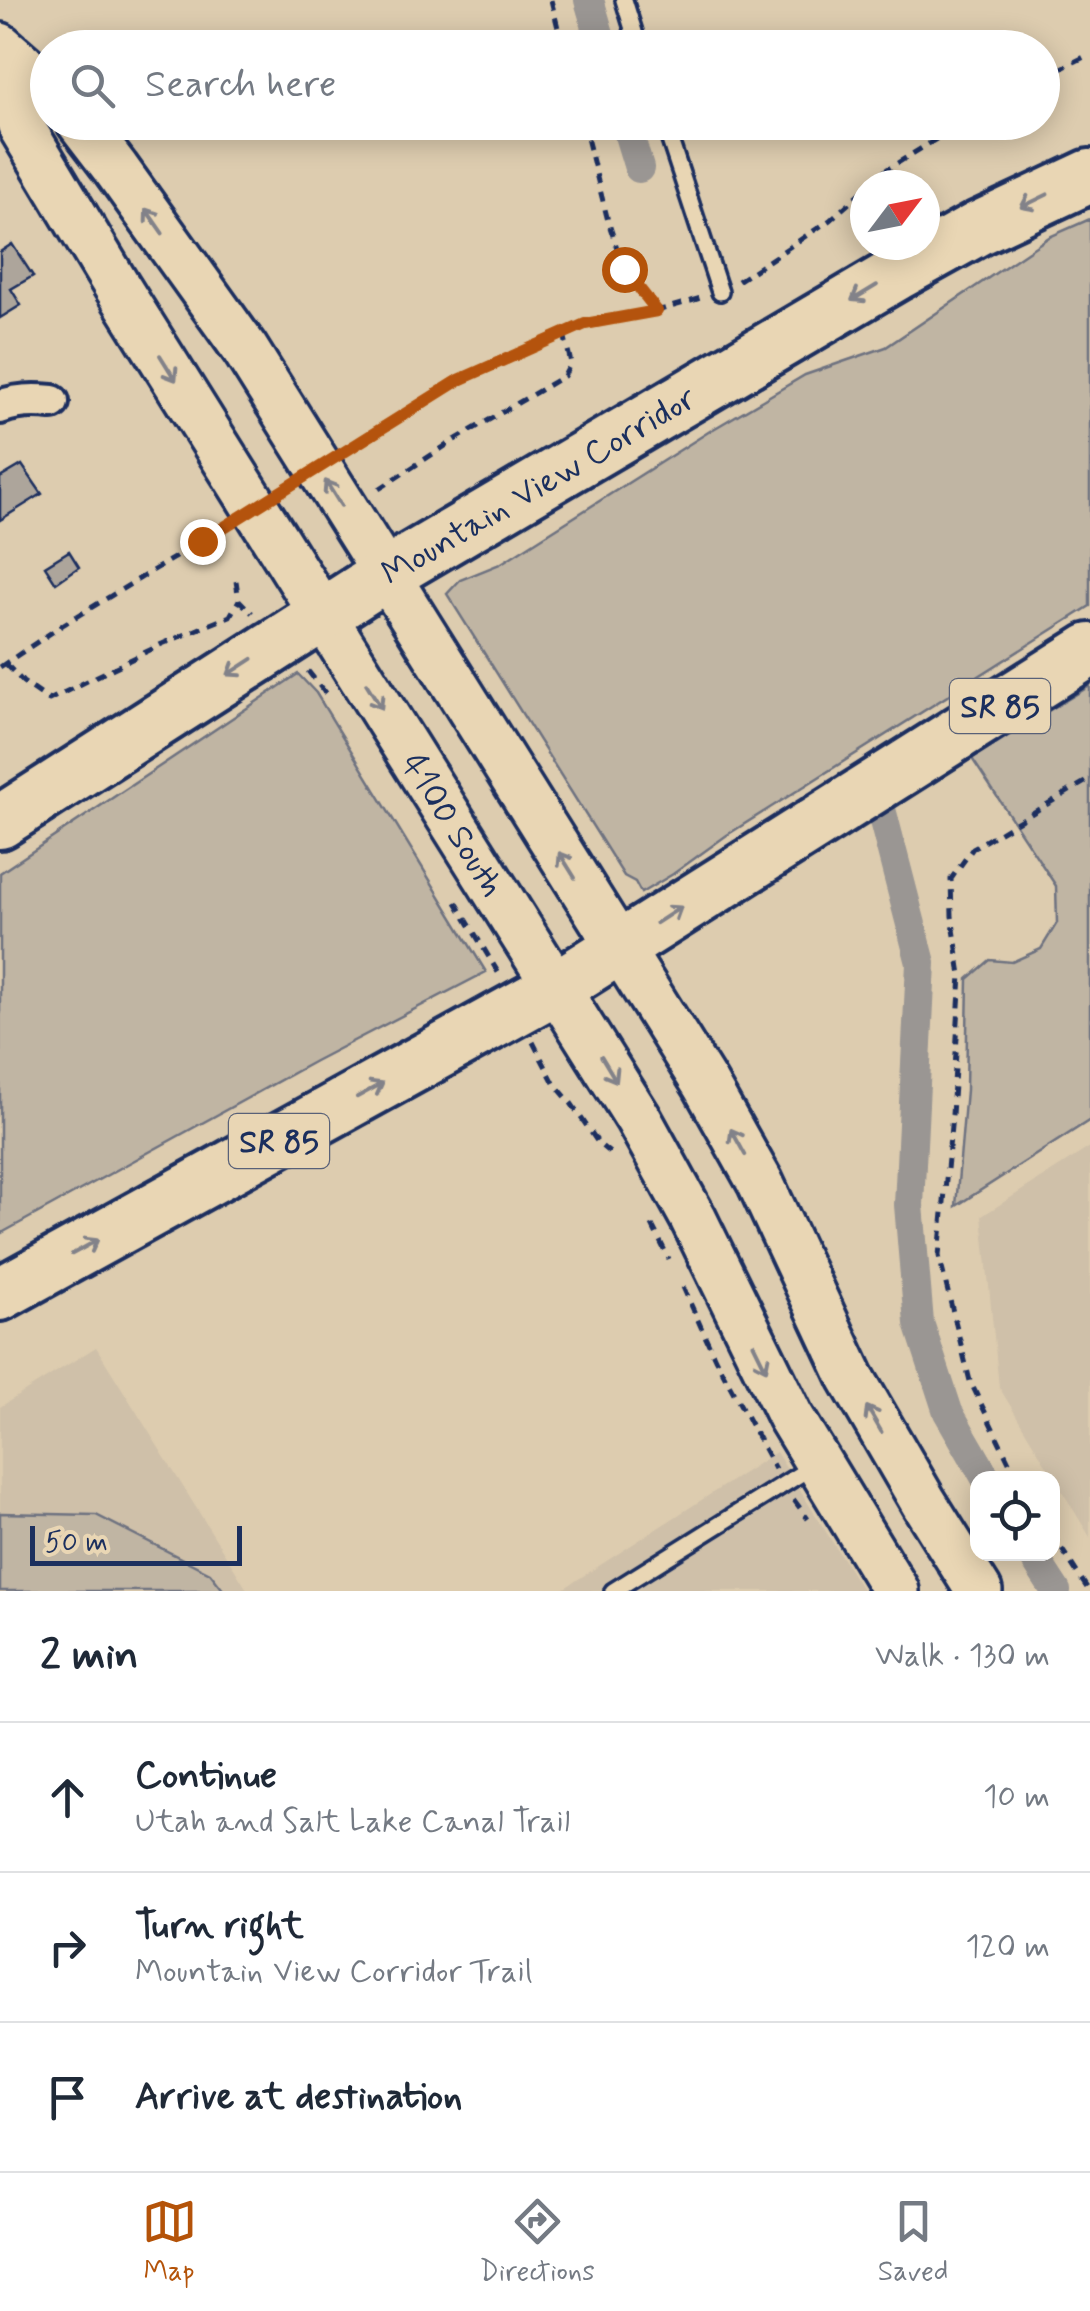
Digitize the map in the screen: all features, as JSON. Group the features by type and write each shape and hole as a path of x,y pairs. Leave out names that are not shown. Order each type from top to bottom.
{"highway":[{"name":"Mountain View Corridor","path":"0,822 385,575 896,274 979,228 1090,176"},
{"name":"SR 85","path":"0,1294 557,987 1090,650"}],"main road":[{"path":"0,46 30,72"},
{"name":"4100 South","path":"0,63 22,128 116,285 638,1118 694,1218 760,1360 817,1464 896,1591"},
{"path":"94,140 245,350 733,1132 783,1228 851,1378 980,1591"}],"street":[{"path":"0,407 52,402"}],"lane":[{"path":"624,0 633,30"},
{"path":"670,140 720,292"},
{"path":"613,1591 817,1464"}],"path":[{"path":"551,0 558,30"},
{"path":"1060,69 1090,54"},
{"path":"587,140 624,269 657,311"},
{"path":"886,170 935,140"},
{"path":"236,581 241,602 230,616 162,644 49,700 3,666 64,624 459,380 585,324 657,311 720,292 830,220 850,202"},
{"path":"379,490 564,376 571,363 564,334"},
{"path":"1015,1471 970,1381 939,1256 961,975 951,879 973,848 1090,780"},
{"path":"554,1084 599,1144 619,1159"},
{"path":"645,1212 672,1264"},
{"path":"681,1282 764,1453"},
{"path":"800,1508 805,1516"},
{"path":"1060,1546 1089,1591"}],"shaded area":[{"path":"1090,219 1090,606 641,893 635,882 624,876 447,594 460,580 500,564 805,375 886,347 1049,237"},
{"path":"298,674 316,693 486,972 0,1234 0,873"},
{"path":"1090,686 1090,1120 956,1206 966,1090 968,979 990,960 1012,962 1041,949 1057,923 1056,886 971,757"},
{"path":"1090,1147 1090,1537 1060,1488 1060,1471 1050,1471 999,1387 982,1216"},
{"path":"96,1347 248,1591 0,1591 0,1407"},
{"path":"776,1452 863,1591 560,1591"},
{"path":"0,1513 96,1515 210,1573 224,1591 0,1591"}],"building":[{"path":"12,244 33,276 11,289 21,305 0,318 0,252"},
{"path":"22,465 42,494 0,520 0,478"},
{"path":"69,551 79,567 56,583 45,566"}],"waterway":[{"path":"589,0 598,30"},
{"path":"630,140 639,168"},
{"path":"882,813 921,963 909,1205 919,1323 948,1412 982,1471"},
{"path":"1037,1561 1056,1591"}],"route":[{"path":"202,541 459,380 585,324 657,311 624,269"}]}
